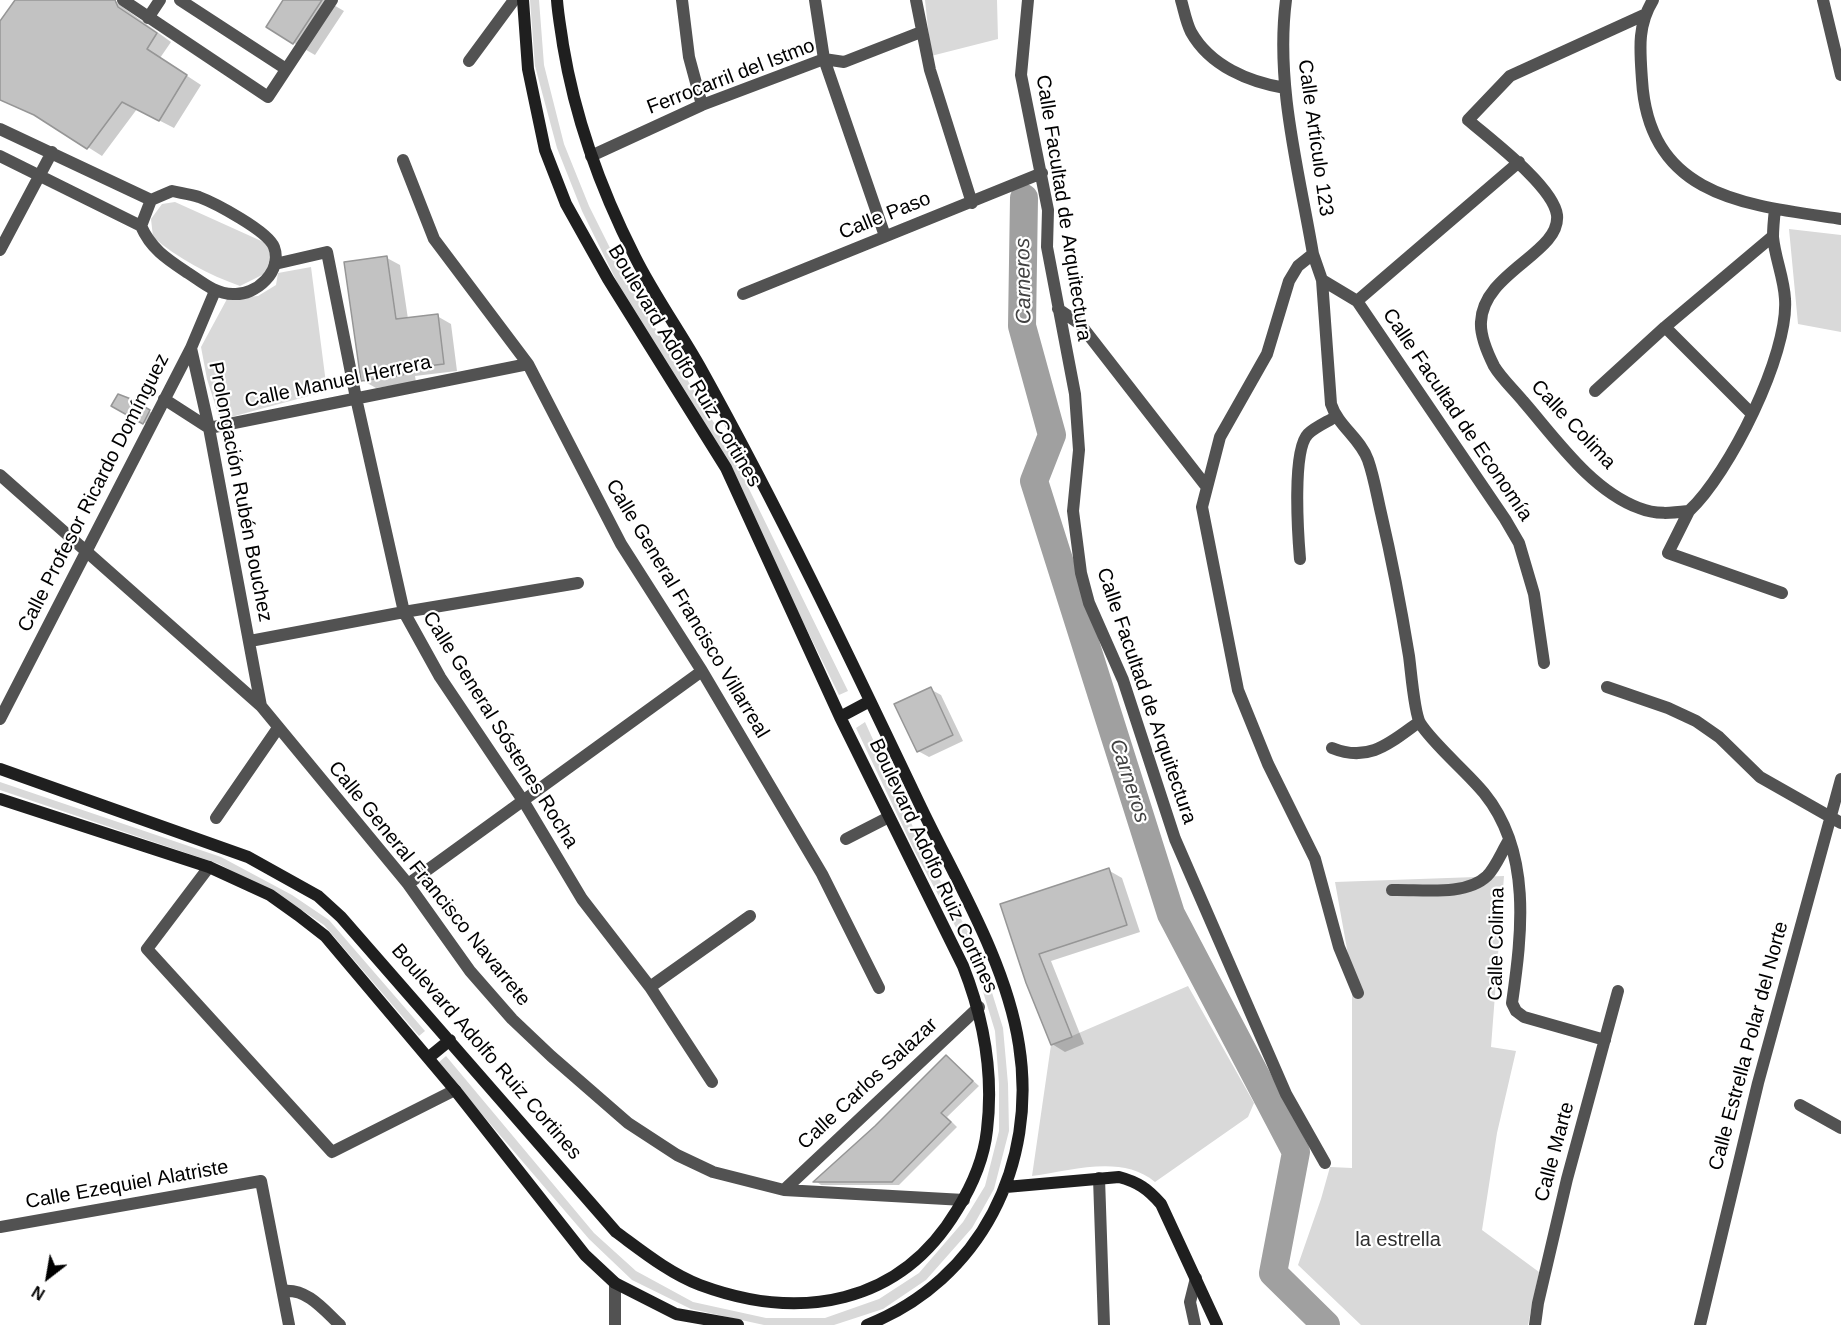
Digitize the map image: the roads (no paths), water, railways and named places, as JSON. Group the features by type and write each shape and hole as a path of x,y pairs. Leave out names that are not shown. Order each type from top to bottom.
{"main road":[{"name":"Boulevard Adolfo Ruiz Cortines","path":"0,769 248,857 284,874 318,896 341,916 616,1232 661,1264 699,1284 740,1297 788,1303 829,1302 871,1289 912,1266 942,1235 964,1200 977,1172 987,1132 988,1055 979,1007 963,966 840,717 726,468 608,279 566,204 545,150 540,127 528,69 523,0"},
{"name":"Boulevard Adolfo Ruiz Cortines","path":"557,0 571,92 591,156 635,258 678,328 747,451 991,952 1008,995 1020,1047 1022,1092 1018,1142 1006,1187 985,1230 957,1266 921,1296 887,1317 867,1325"},
{"path":"840,717 870,701"},
{"path":"0,798 209,867 270,896 325,936 455,1090 585,1255 615,1283 676,1314 738,1325"},
{"path":"428,1058 450,1040"},
{"path":"1006,1187 1119,1177 1149,1190 1161,1204 1217,1325"}],"street":[{"path":"123,0 268,97 332,0"},
{"path":"148,18 160,0"},
{"path":"180,0 286,69"},
{"path":"469,61 514,0"},
{"path":"682,0 689,57 702,105"},
{"path":"815,0 824,59 885,236"},
{"path":"916,0 930,70 972,202"},
{"name":"Calle Facultad de Arquitectura","path":"1028,0 1021,75 1037,175 1048,210 1047,247 1075,394 1079,450 1073,511 1081,573 1089,603 1123,680 1175,839 1281,1084 1325,1163"},
{"path":"1180,0 1190,31 1207,53 1230,70 1260,83 1286,88"},
{"name":"Calle Artículo 123","path":"1286,0 1282,35 1286,88 1313,254 1322,280"},
{"path":"1653,0 1644,15 1639,39 1643,104 1653,135 1673,162 1698,184 1722,196 1775,209 1841,219"},
{"path":"1823,0 1841,75"},
{"path":"1357,301 1519,162 1468,120 1510,76 1644,15"},
{"name":"Ferrocarril del Istmo","path":"591,156 702,105 824,59 844,62 921,32"},
{"path":"0,129 152,200"},
{"path":"0,250 52,153"},
{"path":"0,156 141,226 149,244 164,258 215,291 234,295 252,290 271,275 275,264 274,247 264,233 200,198 172,191 152,200 141,226"},
{"name":"Calle General Francisco Villarreal","path":"403,160 434,239 528,364 621,544 702,671 822,874 879,988"},
{"name":"Calle Colima","path":"1519,162 1552,204 1557,215 1555,229 1548,241 1493,288 1483,305 1480,325 1495,367 1586,471 1613,494 1639,508 1656,512 1665,514 1689,511"},
{"name":"Calle Paso","path":"743,294 1037,175"},
{"path":"1775,209 1773,237 1785,299 1785,321 1780,342 1752,414 1718,479 1689,511 1668,553 1782,593"},
{"path":"1595,391 1665,327 1773,237"},
{"name":"Calle General Sóstenes Rocha","path":"275,264 327,252 356,398 404,612 440,676 524,802 582,899 650,987 712,1082"},
{"path":"1313,254 1298,266 1289,281 1267,354 1220,437 1206,486 1202,507 1203,525 1238,690 1268,764 1315,859 1339,947 1358,993"},
{"path":"1322,280 1332,404 1335,417 1354,435 1368,459 1396,580 1419,722 1387,745 1362,754 1347,754 1332,748"},
{"name":"Calle Facultad de Economía","path":"1322,280 1357,301 1519,543 1534,594 1544,663"},
{"name":"Prolongación Rubén Bouchez","path":"215,291 190,348 209,428 261,706"},
{"path":"1058,309 1080,324 1206,486"},
{"path":"1665,327 1752,414"},
{"name":"Calle Profesor Ricardo Domínguez","path":"0,720 190,348"},
{"name":"Calle Manuel Herrera","path":"209,428 528,364"},
{"path":"164,399 209,428"},
{"path":"1300,559 1296,518 1301,446 1308,434 1335,417"},
{"name":"Calle General Francisco Navarrete","path":"0,475 261,706 408,884 470,971 512,1019 628,1123 677,1155 713,1172 784,1190 964,1200"},
{"path":"250,641 578,583"},
{"path":"408,884 702,671"},
{"path":"1607,687 1668,708 1696,721 1719,737 1760,777 1836,820"},
{"name":"Calle Colima","path":"1419,722 1485,794 1500,818 1509,840 1517,874 1521,913 1521,938 1512,1003 1516,1011 1524,1017 1605,1040"},
{"path":"216,818 278,728"},
{"name":"Calle Estrella Polar del Norte","path":"1700,1325 1758,1083 1836,820 1841,779"},
{"path":"846,839 889,816"},
{"path":"1392,890 1458,888 1475,884 1488,875 1509,840"},
{"path":"209,867 147,949 332,1152 455,1090"},
{"path":"650,987 750,916"},
{"name":"Calle Marte","path":"1535,1325 1559,1213 1618,991"},
{"name":"Calle Carlos Salazar","path":"784,1190 979,1007"},
{"path":"1800,1105 1841,1128"},
{"path":"1099,1178 1104,1325"},
{"name":"Calle Ezequiel Alatriste","path":"0,1227 261,1181 283,1291"},
{"path":"1195,1325 1190,1302 1196,1278"},
{"path":"615,1283 615,1325"},
{"path":"289,1325 283,1291 293,1290 307,1295 340,1325"}],"waterway":[{"name":"Carneros","path":"1024,198 1022,326 1052,435 1034,481 1171,914 1296,1152 1273,1273 1326,1325"}],"park label":[{"name":"la estrella","path":"1398,1240"}]}
